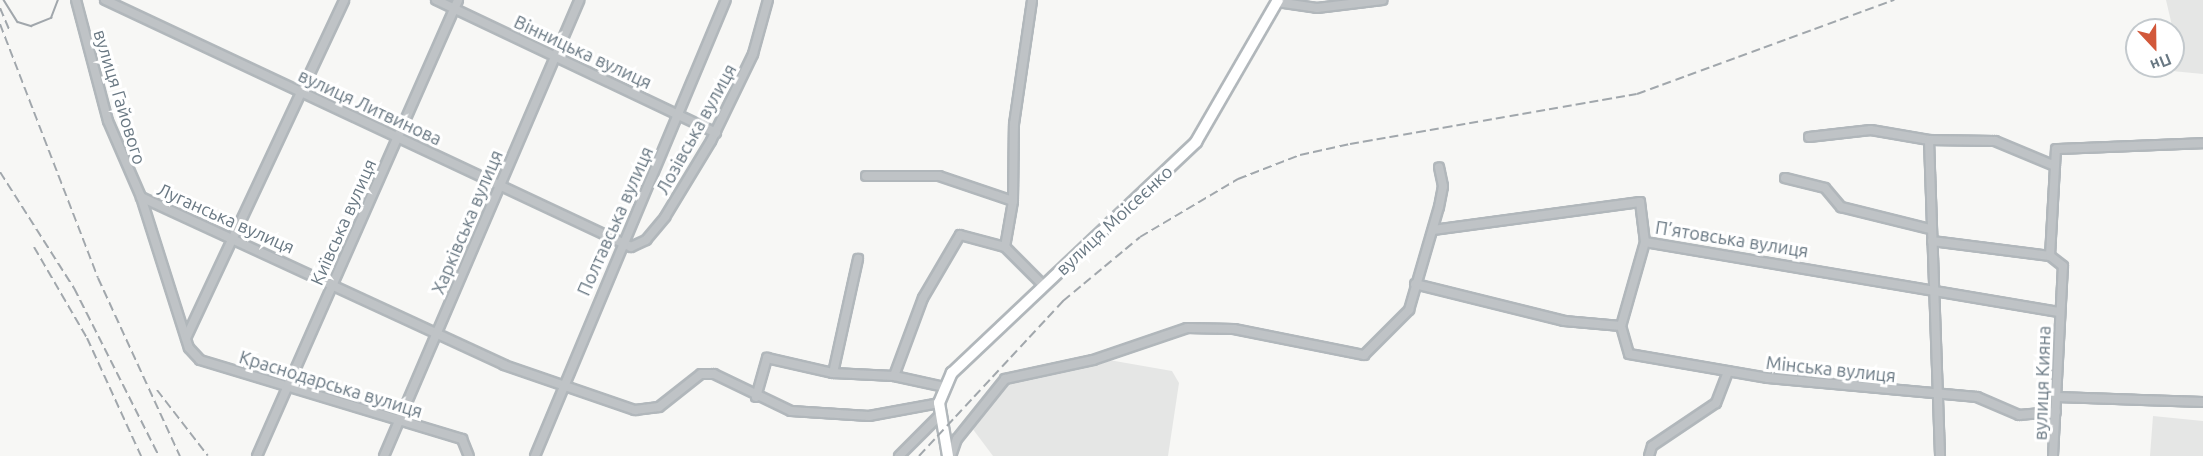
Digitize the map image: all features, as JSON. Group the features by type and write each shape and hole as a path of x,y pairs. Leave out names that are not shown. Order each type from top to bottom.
{"street":[{"name":"вулиця Литвинова","path":"105,0 499,184 620,244"},
{"path":"186,338 298,89 344,0"},
{"name":"Вінницька вулиця","path":"436,0 556,54 716,133"},
{"name":"Київська вулиця","path":"257,456 290,386 333,281 458,0"},
{"name":"Харківська вулиця","path":"384,456 579,0"},
{"name":"Полтавська вулиця","path":"535,456 560,388 620,244 679,114 726,0"},
{"name":"Лозівська вулиця","path":"620,244 631,247 646,240 716,133 753,54 768,0"},
{"path":"1005,248 1013,201 1014,124 1032,0"},
{"path":"1277,1 1317,8 1383,0"},
{"name":"вулиця Моісеєнко","path":"938,420 939,403 944,387 977,344 1196,142 1277,1"},
{"name":"вулиця Гайового","path":"77,2 108,121 141,197 186,338"},
{"path":"1809,137 1870,130 1929,140 1995,141 2055,166"},
{"path":"1929,140 1931,288 1941,398 1940,456"},
{"path":"1932,241 2050,256 2056,149 2203,143"},
{"path":"950,456 957,439 1005,379 1093,360 1187,328 1234,329 1364,355 1409,310 1433,230 1443,186 1439,167"},
{"path":"866,176 939,176 1013,201"},
{"path":"1785,178 1825,188 1841,207 1930,229"},
{"name":"Луганська вулиця","path":"141,197 333,281 560,388 649,412 688,381 714,374 756,397"},
{"name":"П’ятовська вулиця","path":"1433,230 1640,202 1645,242 1931,288 2060,312"},
{"path":"894,376 919,306 960,235 1005,248 1043,285"},
{"path":"1415,284 1564,321 1621,326 1645,242"},
{"name":"вулиця Кияна","path":"2050,256 2063,266 2053,456"},
{"path":"833,373 858,259"},
{"name":"Мінська вулиця","path":"1621,326 1629,354 1728,371 1941,398 1977,397 2019,415 2056,412"},
{"name":"Краснодарська вулиця","path":"186,338 200,360 462,439 469,456"},
{"path":"939,403 869,416 822,415 791,411 756,397 767,358 833,373 894,376 944,387"},
{"path":"1648,456 1652,446 1716,403 1728,371"},
{"path":"2057,397 2203,402"},
{"path":"899,456 938,420 950,456"}],"shaded area":[{"path":"2166,0 2203,0 2203,74 2185,72 2185,18 2170,18"},
{"path":"1109,360 1172,371 1179,383 1168,456 993,456 972,428 1006,383"},
{"path":"2153,416 2203,421 2203,456 2150,456"}],"tram line":[{"path":"4,0 18,22 31,26 51,18 58,0"}],"railway":[{"path":"919,456 1063,301 1140,237 1238,179 1300,155 1350,144 1637,94 1894,0"},
{"path":"0,8 10,31"},
{"path":"0,24 98,278 180,456"},
{"path":"0,172 74,288 159,456"},
{"path":"34,247 87,338 141,456"},
{"path":"157,390 208,456"}]}
